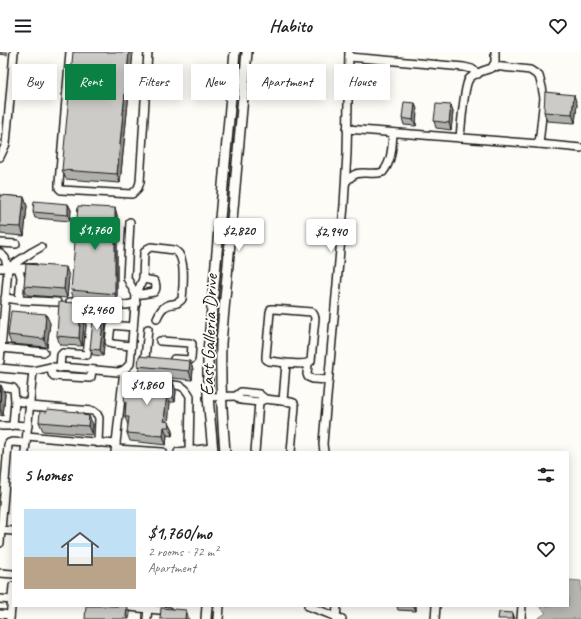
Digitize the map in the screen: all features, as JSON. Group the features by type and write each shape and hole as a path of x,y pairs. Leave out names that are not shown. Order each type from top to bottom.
{"main road":[{"name":"East Galleria Drive","path":"212,450 207,368 235,52"},
{"name":"East Galleria Drive","path":"225,451 221,396 221,343 247,52"},
{"path":"206,619 207,607"},
{"path":"218,619 219,607"}],"street":[{"path":"0,157 6,144 14,52"},
{"path":"70,52 59,188 61,190 132,194 138,188 140,182 148,52"},
{"path":"460,138 466,88 469,79 492,68 495,62 496,52"},
{"path":"324,451 323,444 328,380 346,182 349,54 464,67 472,69 478,74"},
{"path":"493,66 530,70 539,76 544,98 538,144"},
{"path":"347,129 581,148"},
{"path":"346,182 354,174 376,174 383,172 390,159 393,132"},
{"path":"130,222 127,278 136,299"},
{"path":"0,243 16,244"},
{"path":"8,268 41,247"},
{"path":"0,368 33,371 51,367 122,371 130,364 136,299 143,280 144,253 151,247 177,251 182,259 182,299 176,304 168,305 164,308 159,313 157,318"},
{"path":"0,253 5,258 8,268 4,296 8,314 2,322 0,361"},
{"path":"0,268 45,268"},
{"path":"18,268 21,277 19,300"},
{"path":"70,302 126,305 156,290 154,281 143,280"},
{"path":"4,296 19,300 57,302"},
{"path":"308,364 269,361 266,359 271,309 274,308 312,312 314,314 315,318 311,361 308,364 307,374 308,377 313,379 328,380"},
{"path":"51,367 52,374 54,376 91,377 87,355 90,318"},
{"path":"131,346 112,344 109,342 111,325 133,327"},
{"path":"130,356 148,358 148,329"},
{"path":"160,341 192,344 190,360 167,359"},
{"path":"1,348 44,352"},
{"path":"60,368 61,355 63,353 87,355"},
{"path":"283,401 286,362"},
{"path":"25,451 33,371"},
{"path":"116,448 127,380 122,371"},
{"path":"161,384 184,386 190,396 189,451 212,450"},
{"path":"0,386 14,389 15,401 12,425"},
{"path":"208,397 236,396 241,400 283,401 294,403 291,451"},
{"path":"255,451 262,400"},
{"path":"15,401 94,411 99,418 98,443"},
{"path":"1,426 28,426"},
{"path":"0,543 9,443 27,440 98,443 116,448 151,451"},
{"path":"5,483 12,484"},
{"path":"1,530 12,531"},
{"path":"0,573 12,574"},
{"path":"0,599 12,600 10,617 0,614"},
{"path":"134,607 177,612"},
{"path":"310,607 338,618 337,607"},
{"path":"435,619 436,607"},
{"path":"521,619 522,607"},
{"path":"147,619 148,608"}],"shaded area":[{"path":"569,580 581,581 581,619 537,619 546,613 540,607 569,607"}],"building":[{"path":"73,52 129,52 128,64 124,64 124,100 117,174 62,170 69,100 116,100 116,64 72,64"},
{"path":"545,92 574,95 572,114 544,112"},
{"path":"404,102 415,103 413,120 402,118"},
{"path":"436,104 451,105 449,123 434,121"},
{"path":"0,195 24,197 21,227 0,226"},
{"path":"34,201 68,204 68,215 33,212"},
{"path":"78,206 115,208 115,294 71,290"},
{"path":"26,264 66,267 64,289 24,286"},
{"path":"59,302 81,303 79,338 57,336"},
{"path":"11,311 46,314 44,339 8,335"},
{"path":"94,312 104,313 100,350 90,349"},
{"path":"139,356 190,361 189,371 138,366"},
{"path":"126,378 173,382 172,394 167,393 164,421 169,422 169,427 164,427 163,436 127,433 129,417 125,417 126,402 124,402"},
{"path":"47,409 83,413 83,415 89,416 88,426 39,422 40,411 47,412"},
{"path":"86,607 127,607 127,619 85,619"},
{"path":"161,608 186,610 185,619 160,619"},
{"path":"499,612 513,613 513,619 498,619"}]}
